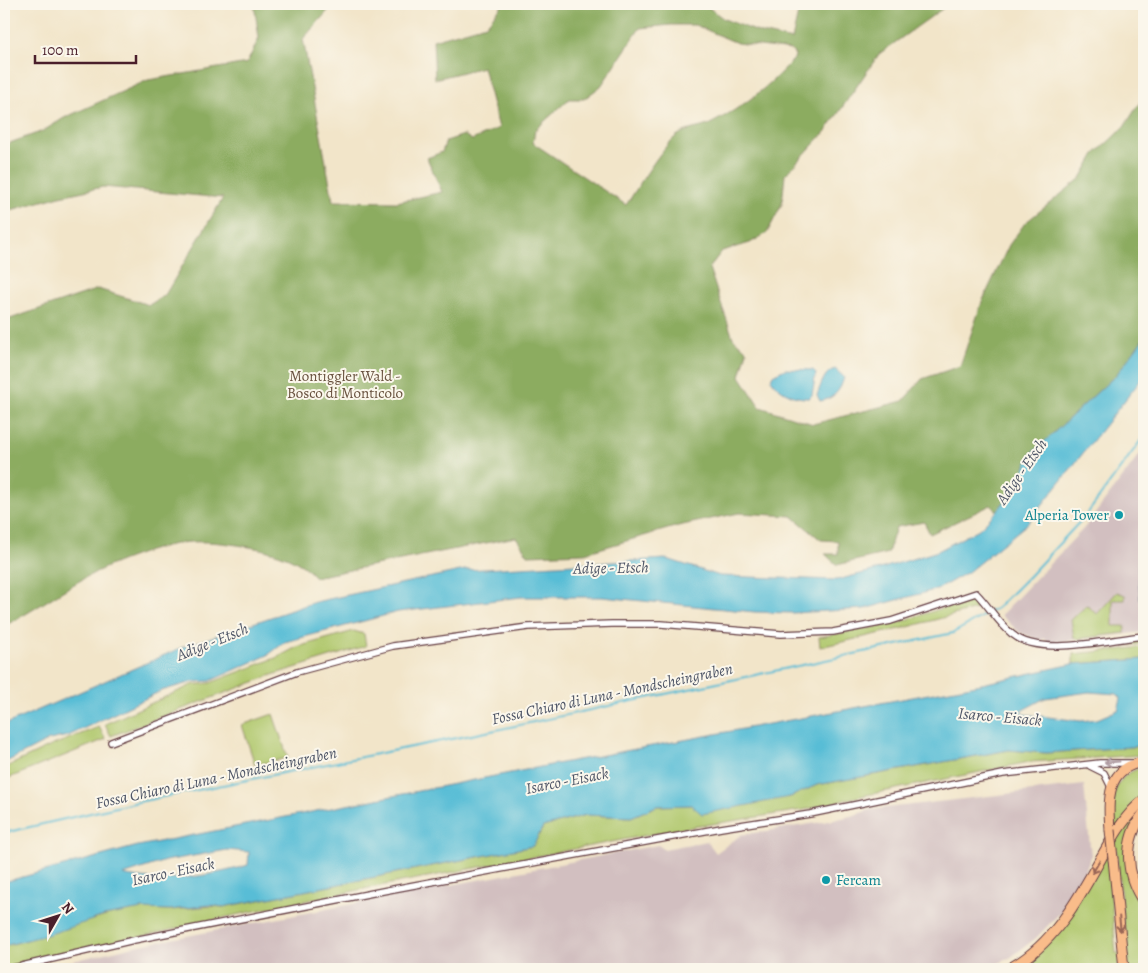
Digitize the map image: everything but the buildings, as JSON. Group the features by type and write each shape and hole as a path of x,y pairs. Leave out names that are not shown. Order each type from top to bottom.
{"highway":[{"path":"1009,969 1042,944 1064,919 1120,826 1144,800"},
{"path":"1144,813 1133,831 1129,857 1132,878 1144,902"}],"main road":[{"path":"1124,969 1109,805 1111,787 1126,768 1140,763"}],"street":[{"path":"110,742 297,672 393,646 528,628 661,624 781,634 833,632 891,621 976,593 1012,634 1032,644 1044,647 1144,636"},
{"path":"9,969 134,940 388,890 721,828 810,814 1003,774 1124,761 1140,763"},
{"path":"1088,766 1104,773 1111,787"}],"shaded area":[{"path":"1144,449 1144,632 1049,643 1044,638 1042,641 1019,632 1001,615 1085,527"},
{"path":"1084,785 1091,856 1074,898 1036,938 1011,957 987,969 40,969 130,947 658,845 664,849 707,841 716,853 741,835 829,821 869,810"}],"green space":[{"name":"Montiggler Wald - Bosco di Monticolo","path":"254,4 334,4 303,39 333,201 397,202 442,192 427,158 442,152 446,141 464,135 472,140 499,128 483,67 435,79 433,40 486,25 503,4 704,4 724,19 761,33 792,40 800,4 949,4 879,54 826,131 785,175 782,204 767,233 750,243 722,251 709,268 733,338 747,351 740,376 760,407 813,424 903,401 922,379 960,366 982,302 1009,245 1025,223 1081,178 1095,154 1124,127 1144,96 1144,338 1116,375 1031,454 1017,486 997,511 991,505 930,534 924,522 896,527 888,553 837,565 825,554 838,554 838,541 821,540 792,516 739,513 678,526 585,553 528,555 516,537 315,577 295,561 271,552 231,544 190,542 156,549 105,568 84,578 4,626 4,321 98,289 149,305 165,295 223,198 103,187 60,196 4,212 4,145 43,131 64,118 148,80 247,63 259,38","holes":["695,25 737,43 791,50 795,55 794,59 745,103 710,124 685,131 676,136 660,154 626,205 533,143 535,130 569,99 584,99 601,86 640,28"]},
{"path":"1117,592 1125,595 1125,600 1113,600 1113,626 1125,626 1125,633 1074,638 1071,620 1087,605 1097,614"},
{"path":"968,600 974,603 976,609 820,647 819,637 893,624"},
{"path":"354,631 364,634 366,646 275,674 111,736 105,724 192,685 210,683 278,657 297,647"},
{"path":"1144,639 1144,644 1086,648"},
{"path":"1144,647 1144,659 1073,664 1073,654"},
{"path":"273,714 288,758 255,765 242,725"},
{"path":"99,727 106,739 4,780 4,768 53,745"},
{"path":"1144,746 1144,755 1029,762 852,798 809,809 680,829 364,889 240,914 4,968 4,946 105,916 140,909 170,910 223,907 533,846 543,827 586,815 631,817 657,806 790,797 817,785 1009,750 1046,753"},
{"path":"1144,767 1144,796 1115,831 1113,810 1115,792 1124,777"},
{"path":"1144,804 1127,842 1144,905 1144,969 1013,969 1035,955 1116,838","holes":["1116,846 1126,954 1116,953 1108,860"]}],"water":[{"name":"Adige - Etsch","path":"1144,338 1144,376 1027,524 968,572 938,589 864,609 792,613 755,612 602,597 521,597 398,612 285,642 268,655 210,681 192,682 161,691 68,736 49,740 4,763 4,725 183,647 315,602 465,570 667,559 720,576 837,580 938,551 979,529 997,511 1017,486 1031,454 1116,375"},
{"path":"785,369 813,370 816,373 812,395 809,398 787,393 774,383 771,379 773,375"},
{"path":"835,369 844,377 841,386 833,396 820,401 817,395 822,383 828,373"},
{"path":"1142,529 1144,529 1144,599 1140,599 1138,567"},
{"name":"Isarco - Eisack","path":"1144,659 1144,746 1046,753 1009,750 817,785 790,797 702,814 691,805 657,806 631,817 586,815 543,827 533,846 223,907 210,905 170,910 142,909 104,916 50,934 4,946 4,882 138,846 556,764 982,684 1073,664","holes":["1089,692 1117,694 1121,698 1118,710 1097,719 1081,721 1023,714 1021,711 1045,698","227,850 249,852 248,865 185,878 152,879 123,875 165,861"]}],"waterway":[{"name":"Fossa Chiaro di Luna - Mondscheingraben","path":"4,833 138,802 496,730 953,633 997,608 1029,576 1087,514 1144,436"}],"place":[{"name":"Alperia Tower","path":"1119,515"},
{"name":"Fercam","path":"826,880"}]}
